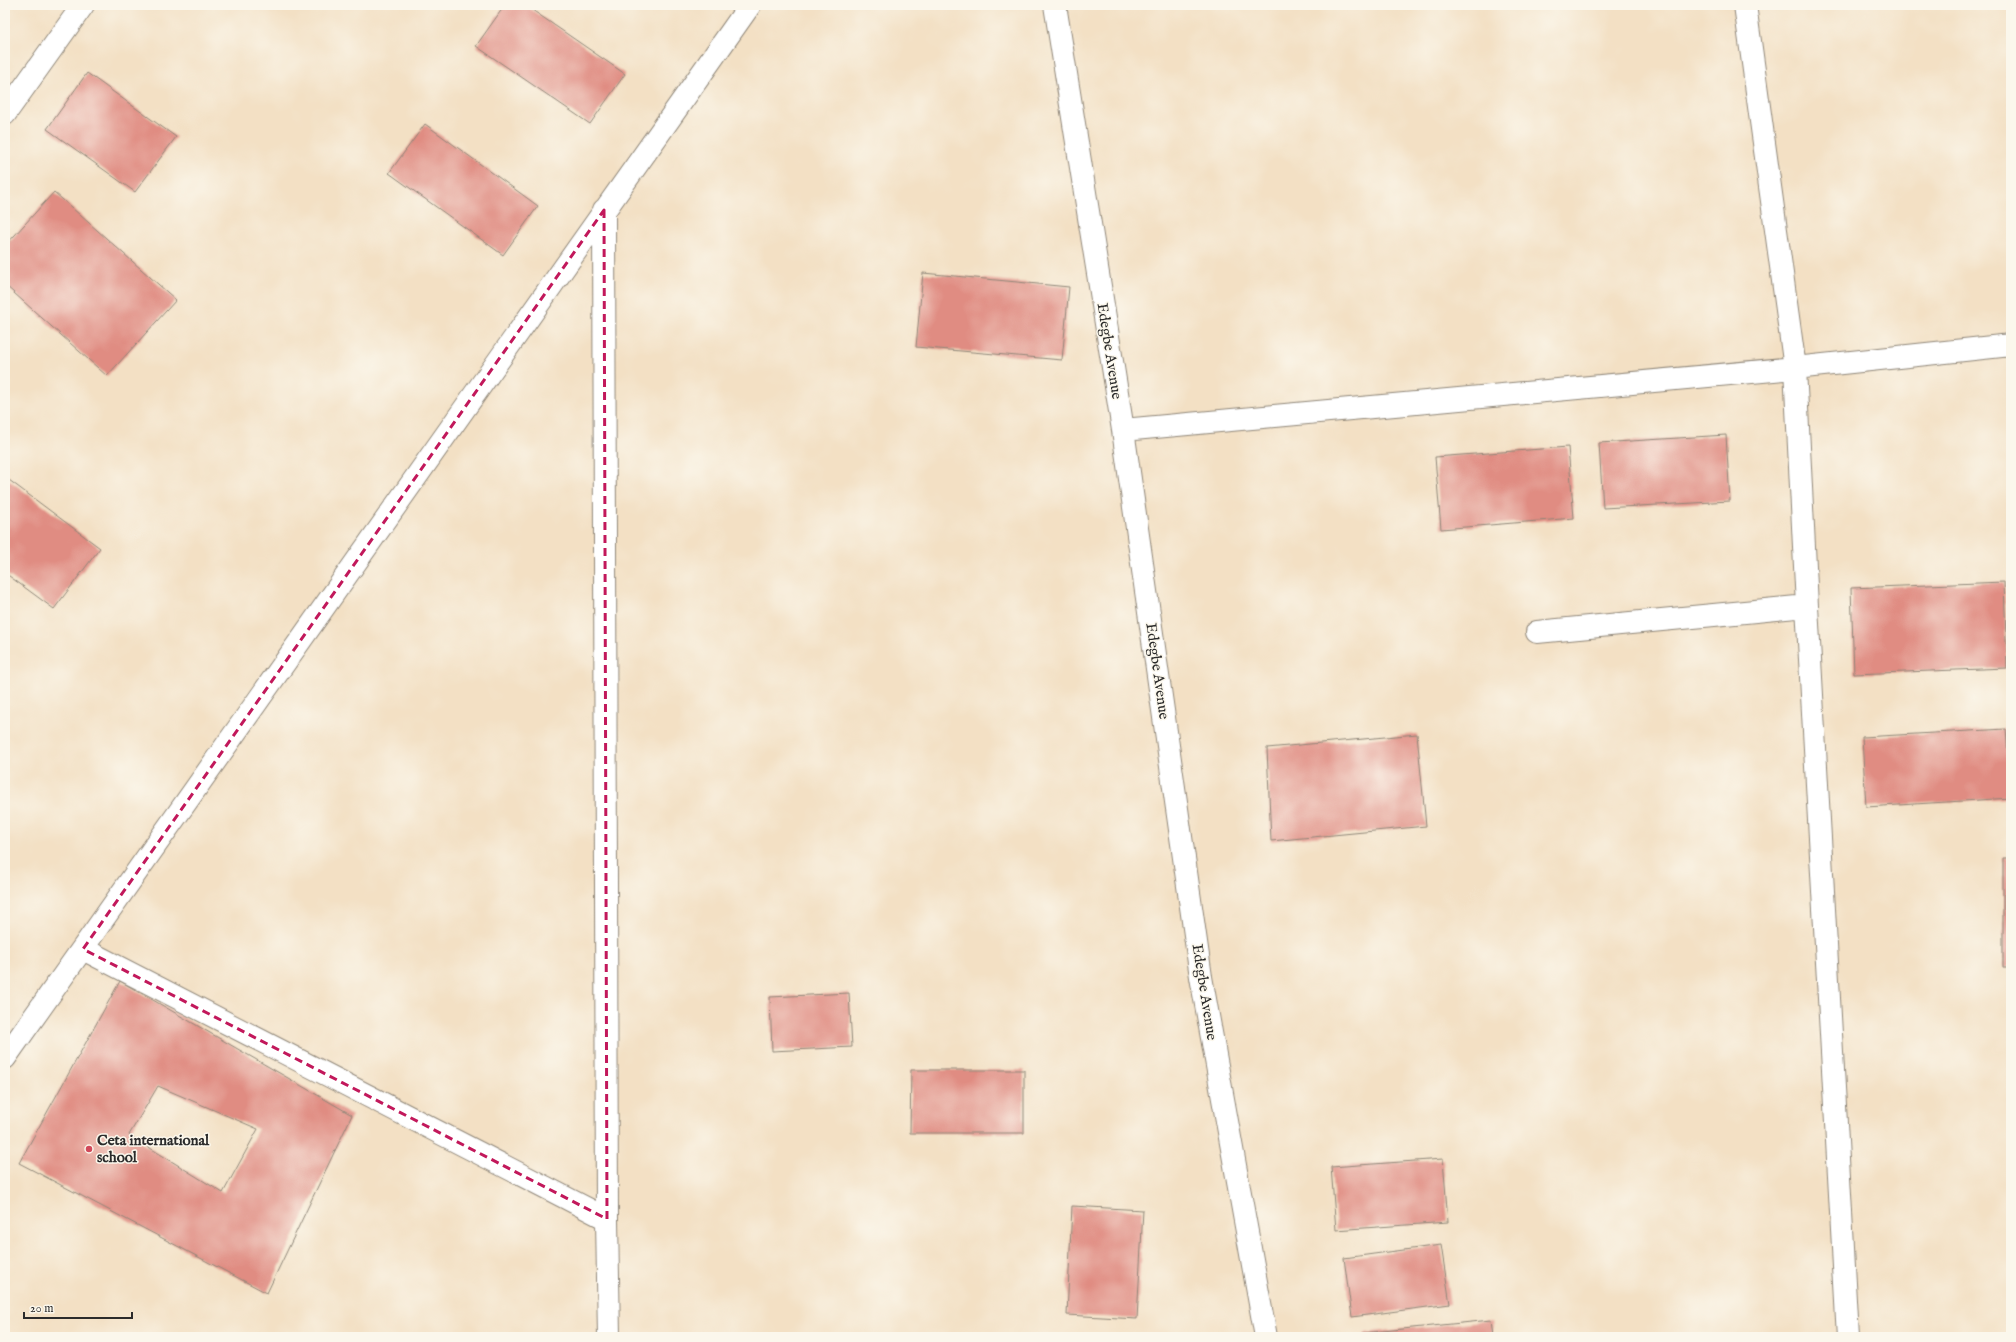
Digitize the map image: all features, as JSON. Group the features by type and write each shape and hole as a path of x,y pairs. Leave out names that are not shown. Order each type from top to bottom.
{"street":[{"path":"5,114 83,5"},
{"path":"5,1058 750,5"},
{"name":"Edegbe Avenue","path":"1055,5 1123,430 1201,976 1266,1337"},
{"path":"1745,5 1795,368 1848,1337"},
{"path":"604,210 607,1219 609,1337"},
{"path":"1123,430 1795,368 2011,345"},
{"path":"1537,632 1807,606"},
{"path":"83,949 607,1219"}],"highlighted area":[{"path":"604,210 607,1219 83,949"}],"building":[{"path":"505,5 525,5 625,74 590,124 476,46"},
{"path":"87,73 176,137 135,192 47,129"},
{"path":"425,124 538,206 503,255 389,173"},
{"path":"54,192 176,300 107,376 5,285 5,246"},
{"path":"923,273 1069,287 1062,360 916,347"},
{"path":"1726,435 1730,501 1603,508 1599,443"},
{"path":"1568,447 1574,518 1441,529 1435,457"},
{"path":"5,477 100,548 54,609 5,573"},
{"path":"2004,582 2007,668 1854,674 1851,588"},
{"path":"2006,729 2011,798 1866,807 1862,737"},
{"path":"1417,734 1426,826 1271,841 1267,748"},
{"path":"2003,858 2011,858 2011,967 2003,967"},
{"name":"Ceta international school","path":"120,981 352,1115 267,1293 19,1163","holes":["158,1086 258,1129 223,1193 129,1135"]},
{"path":"849,993 852,1047 772,1051 770,997"},
{"path":"911,1070 1024,1070 1024,1133 910,1133"},
{"path":"1443,1159 1448,1222 1336,1230 1331,1167"},
{"path":"1072,1206 1143,1210 1137,1319 1067,1315"},
{"path":"1441,1245 1450,1304 1352,1317 1344,1258"},
{"path":"1491,1320 1493,1337 1364,1337 1363,1333"}],"place":[{"name":"Ceta international school","path":"89,1149"}]}
